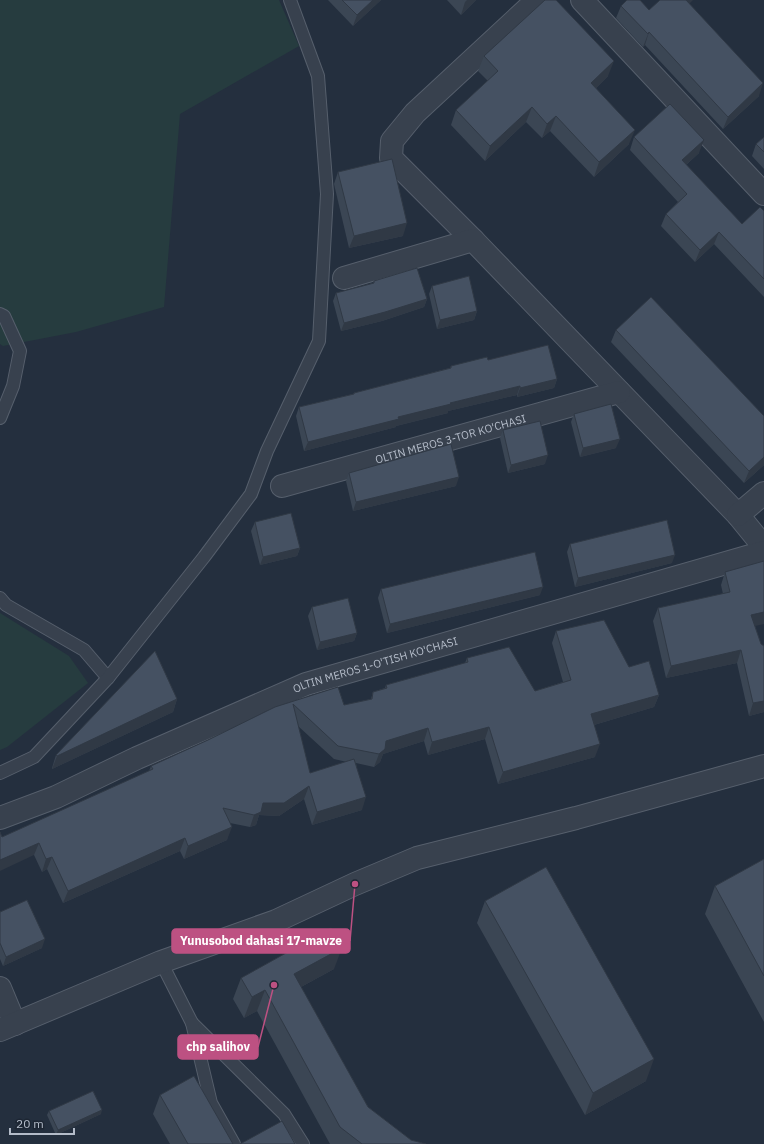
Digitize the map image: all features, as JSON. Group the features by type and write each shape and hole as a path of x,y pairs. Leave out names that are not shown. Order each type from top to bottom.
{"street":[{"path":"537,0 415,114 392,141 391,158 491,257 738,515 764,547"},
{"path":"582,0 764,194"},
{"path":"344,278 473,240"},
{"name":"OLTIN MEROS 3-TOR KO'CHASI","path":"282,486 619,392"},
{"path":"738,515 764,493"},
{"name":"OLTIN MEROS 1-O'TISH KO'CHASI","path":"0,818 56,797 137,758 306,684 764,552"},
{"path":"0,988 7,1027 161,962 276,921 355,884 417,858 576,818 764,766"}],"lane":[{"path":"0,773 34,757 108,678 204,557 251,494 268,451 318,341 327,194 318,76 290,0"},
{"path":"0,314 4,316 20,351 13,386 0,418"},
{"path":"0,598 6,605 84,650 108,678"},
{"path":"161,962 192,1023 211,1103 234,1144"},
{"path":"192,1023 284,1114 303,1144"}],"green space":[{"path":"0,0 279,0 299,46 180,114 164,307 76,332 3,346 0,344"},
{"path":"0,613 69,656 88,683 7,747 0,750"}],"building":[{"path":"342,0 373,0 357,15"},
{"path":"545,0 556,0 614,61 591,83 635,130 599,162 556,116 547,124 532,107 490,146 456,110 498,71 484,56"},
{"path":"627,0 640,0 649,10 660,0 686,0 763,83 728,117 649,32 648,34 621,6"},
{"path":"670,104 704,140 682,160 742,224 760,207 764,211 764,279 719,232 700,250 666,214 687,194 634,137"},
{"path":"764,137 764,152 756,144"},
{"path":"392,159 407,223 354,236 338,172"},
{"path":"417,268 427,299 344,323 336,293 374,283 374,281"},
{"path":"469,276 477,311 440,320 432,286"},
{"path":"651,297 764,416 764,457 749,471 616,330"},
{"path":"548,345 557,379 520,388 520,386 450,403 451,404 398,417 399,419 308,442 299,407 354,394 487,357 488,360"},
{"path":"611,404 620,439 583,448 574,414"},
{"path":"540,421 548,455 511,465 503,430"},
{"path":"451,444 459,477 356,502 349,473"},
{"path":"291,513 300,548 263,557 255,522"},
{"path":"667,520 675,555 578,578 570,544"},
{"path":"535,552 543,587 390,624 381,589"},
{"path":"764,561 764,612 751,615 761,644 764,646 764,701 753,703 741,650 671,666 658,608 730,592 725,572"},
{"path":"348,598 357,633 320,642 312,607"},
{"path":"604,620 629,667 649,661 659,695 591,714 600,744 503,772 489,727 432,742 428,728 386,741 385,749 379,754 338,746 293,704 310,773 354,759 366,797 317,812 309,786 284,803 263,803 261,812 254,815 223,808 232,827 188,846 185,838 68,891 52,857 46,859 39,843 0,860 0,832 2,837 153,769 151,766 275,707 338,687 344,705 372,699 373,692 387,688 386,685 468,662 467,658 509,647 535,691 571,680 556,631"},
{"path":"155,651 177,699 57,756 56,755"},
{"path":"764,859 764,976 715,886"},
{"path":"546,867 654,1059 593,1093 485,901"},
{"path":"27,900 45,939 6,957 0,943 0,912"},
{"path":"331,928 342,948 294,974 368,1107 411,1140 426,1144 362,1144 340,1127 265,990 252,997 241,978"},
{"path":"194,1076 233,1144 188,1144 160,1095"},
{"path":"93,1091 102,1110 58,1130 49,1111"},
{"path":"282,1121 295,1144 240,1144"}],"place":[{"name":"Yunusobod dahasi 17-mavze","path":"355,884"},
{"name":"chp salihov","path":"274,985"}]}
